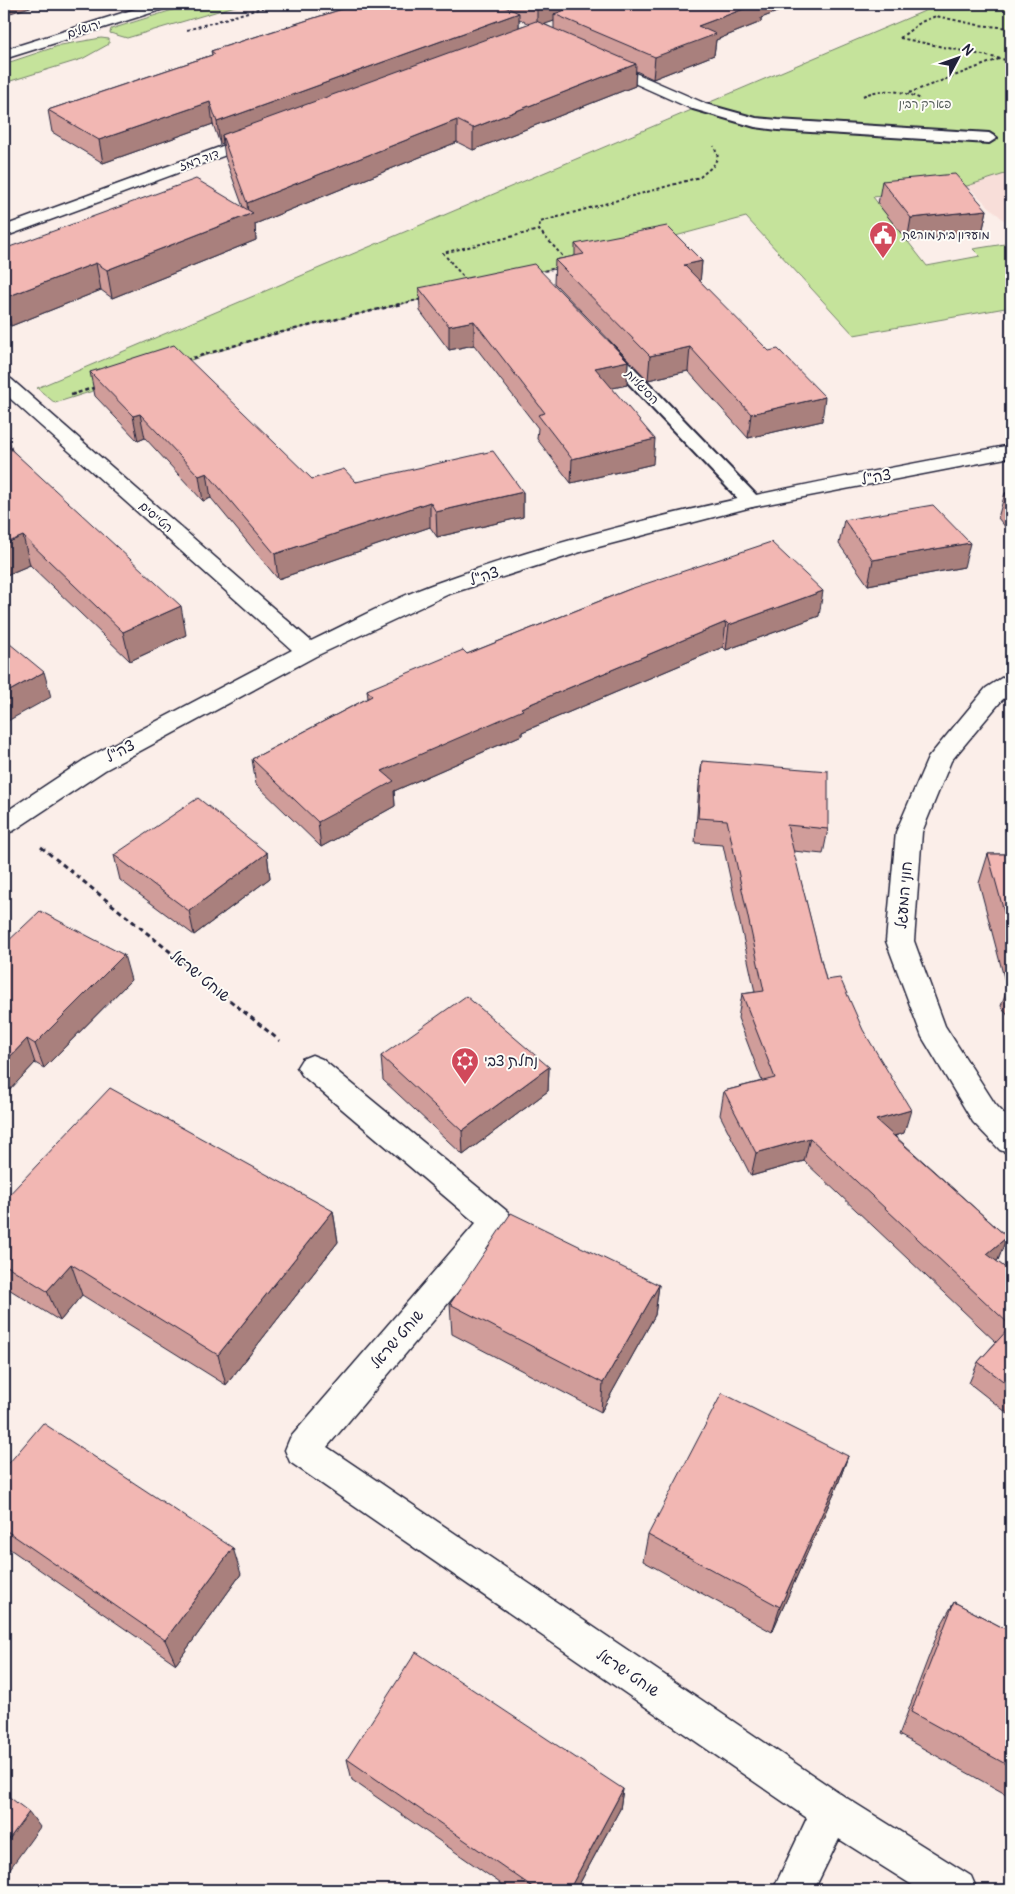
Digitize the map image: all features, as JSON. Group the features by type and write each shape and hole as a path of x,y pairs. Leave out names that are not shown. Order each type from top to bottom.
{"street":[{"name":"ירושלים","path":"4,45 133,4"},
{"name":"ירושלים","path":"4,55 165,4"},
{"path":"591,58 701,107"},
{"name":"דוד רמז","path":"4,232 275,132"},
{"name":"הטייסים","path":"4,383 308,651"},
{"name":"צה\"ל","path":"6,823 96,764 308,651 441,590 579,545 751,501 1011,451"},
{"name":"חוני המעגל","path":"1011,682 994,694 940,758 909,832 900,942 932,1029 984,1113 1011,1141"},
{"name":"שוחט ישראל","path":"312,1067 497,1222 302,1450 831,1811 957,1890"},
{"path":"792,1890 831,1811"}],"lane":[{"path":"701,107 755,122 778,125 989,138"},
{"name":"הסיגליות","path":"588,330 751,501"}],"path":[{"path":"1011,28 978,26 954,18 936,16 921,22 900,38 1011,61"},
{"path":"909,93 999,59"},
{"path":"571,265 539,230 540,222 700,177 713,166 718,157 716,149 693,113 701,107"},
{"path":"467,280 443,253 539,230"},
{"path":"533,274 562,267"},
{"path":"184,361 270,335 424,298"},
{"path":"31,407 98,387"},
{"name":"שוחט ישראל","path":"6,823 312,1067"}],"shaded area":[{"path":"1011,172 1011,227 967,186"}],"green space":[{"path":"192,4 242,4 127,38 110,33 111,29"},
{"name":"פארק רבין","path":"941,4 1011,4 1011,172 967,186 873,197 927,266 980,256 973,249 1011,243 1011,307 854,335 746,217 575,263 270,335 55,403 37,388"},
{"path":"101,38 109,39 109,44 82,59 4,83 4,64 61,45"}],"building":[{"path":"358,4 498,4 519,13 217,122 210,102 99,140 48,110 215,54 211,51"},
{"path":"583,4 757,4 698,26 716,34 655,57 554,14"},
{"path":"536,21 636,64 473,128 457,120 247,203 222,135"},
{"path":"955,174 987,210 911,218 882,181"},
{"path":"196,179 253,213 107,270 96,263 4,298 4,249"},
{"path":"667,226 702,261 684,265 769,351 778,349 825,397 751,414 690,347 650,356 555,260 584,254 575,244"},
{"path":"534,264 628,361 595,368 655,439 572,459 538,415 545,413 474,321 449,326 419,288"},
{"path":"174,345 312,479 344,469 356,482 493,451 523,492 436,512 430,502 275,554 207,473 199,476 140,414 133,416 90,372"},
{"path":"4,443 181,606 123,632 23,536 4,544"},
{"path":"1011,492 1011,501 1005,493"},
{"path":"933,505 970,543 873,560 844,520"},
{"path":"771,542 823,591 729,625 726,622 521,708 523,710 382,771 394,781 318,822 252,759 372,696 367,690 463,650 467,654 630,589"},
{"path":"4,639 44,672 4,694"},
{"path":"702,761 828,771 828,829 787,825 826,980 840,978 863,1030 911,1110 876,1120 1007,1237 987,1254 1011,1272 1011,1326 810,1138 756,1153 724,1091 775,1078 742,994 764,991 727,820 698,818"},
{"path":"198,798 267,853 189,911 114,855"},
{"path":"988,854 1011,854 1011,937"},
{"path":"40,911 124,955 35,1044 27,1039 4,1063 4,945"},
{"name":"נחלת צבי","path":"466,996 549,1067 462,1131 381,1056"},
{"path":"110,1088 333,1211 218,1355 71,1264 47,1291 4,1264 4,1200"},
{"path":"511,1213 659,1285 603,1383 450,1304"},
{"path":"1011,1326 1011,1387 978,1362"},
{"path":"722,1393 848,1456 780,1607 648,1535"},
{"path":"43,1423 233,1548 165,1640 4,1529 4,1469"},
{"path":"954,1602 1011,1632 1011,1767 911,1712"},
{"path":"416,1652 623,1789 569,1890 537,1890 347,1759"},
{"path":"4,1793 29,1812 4,1846"}],"place":[{"name":"מועדון בית מורשת","path":"883,259"},
{"name":"נחלת צבי","path":"465,1085"}]}
